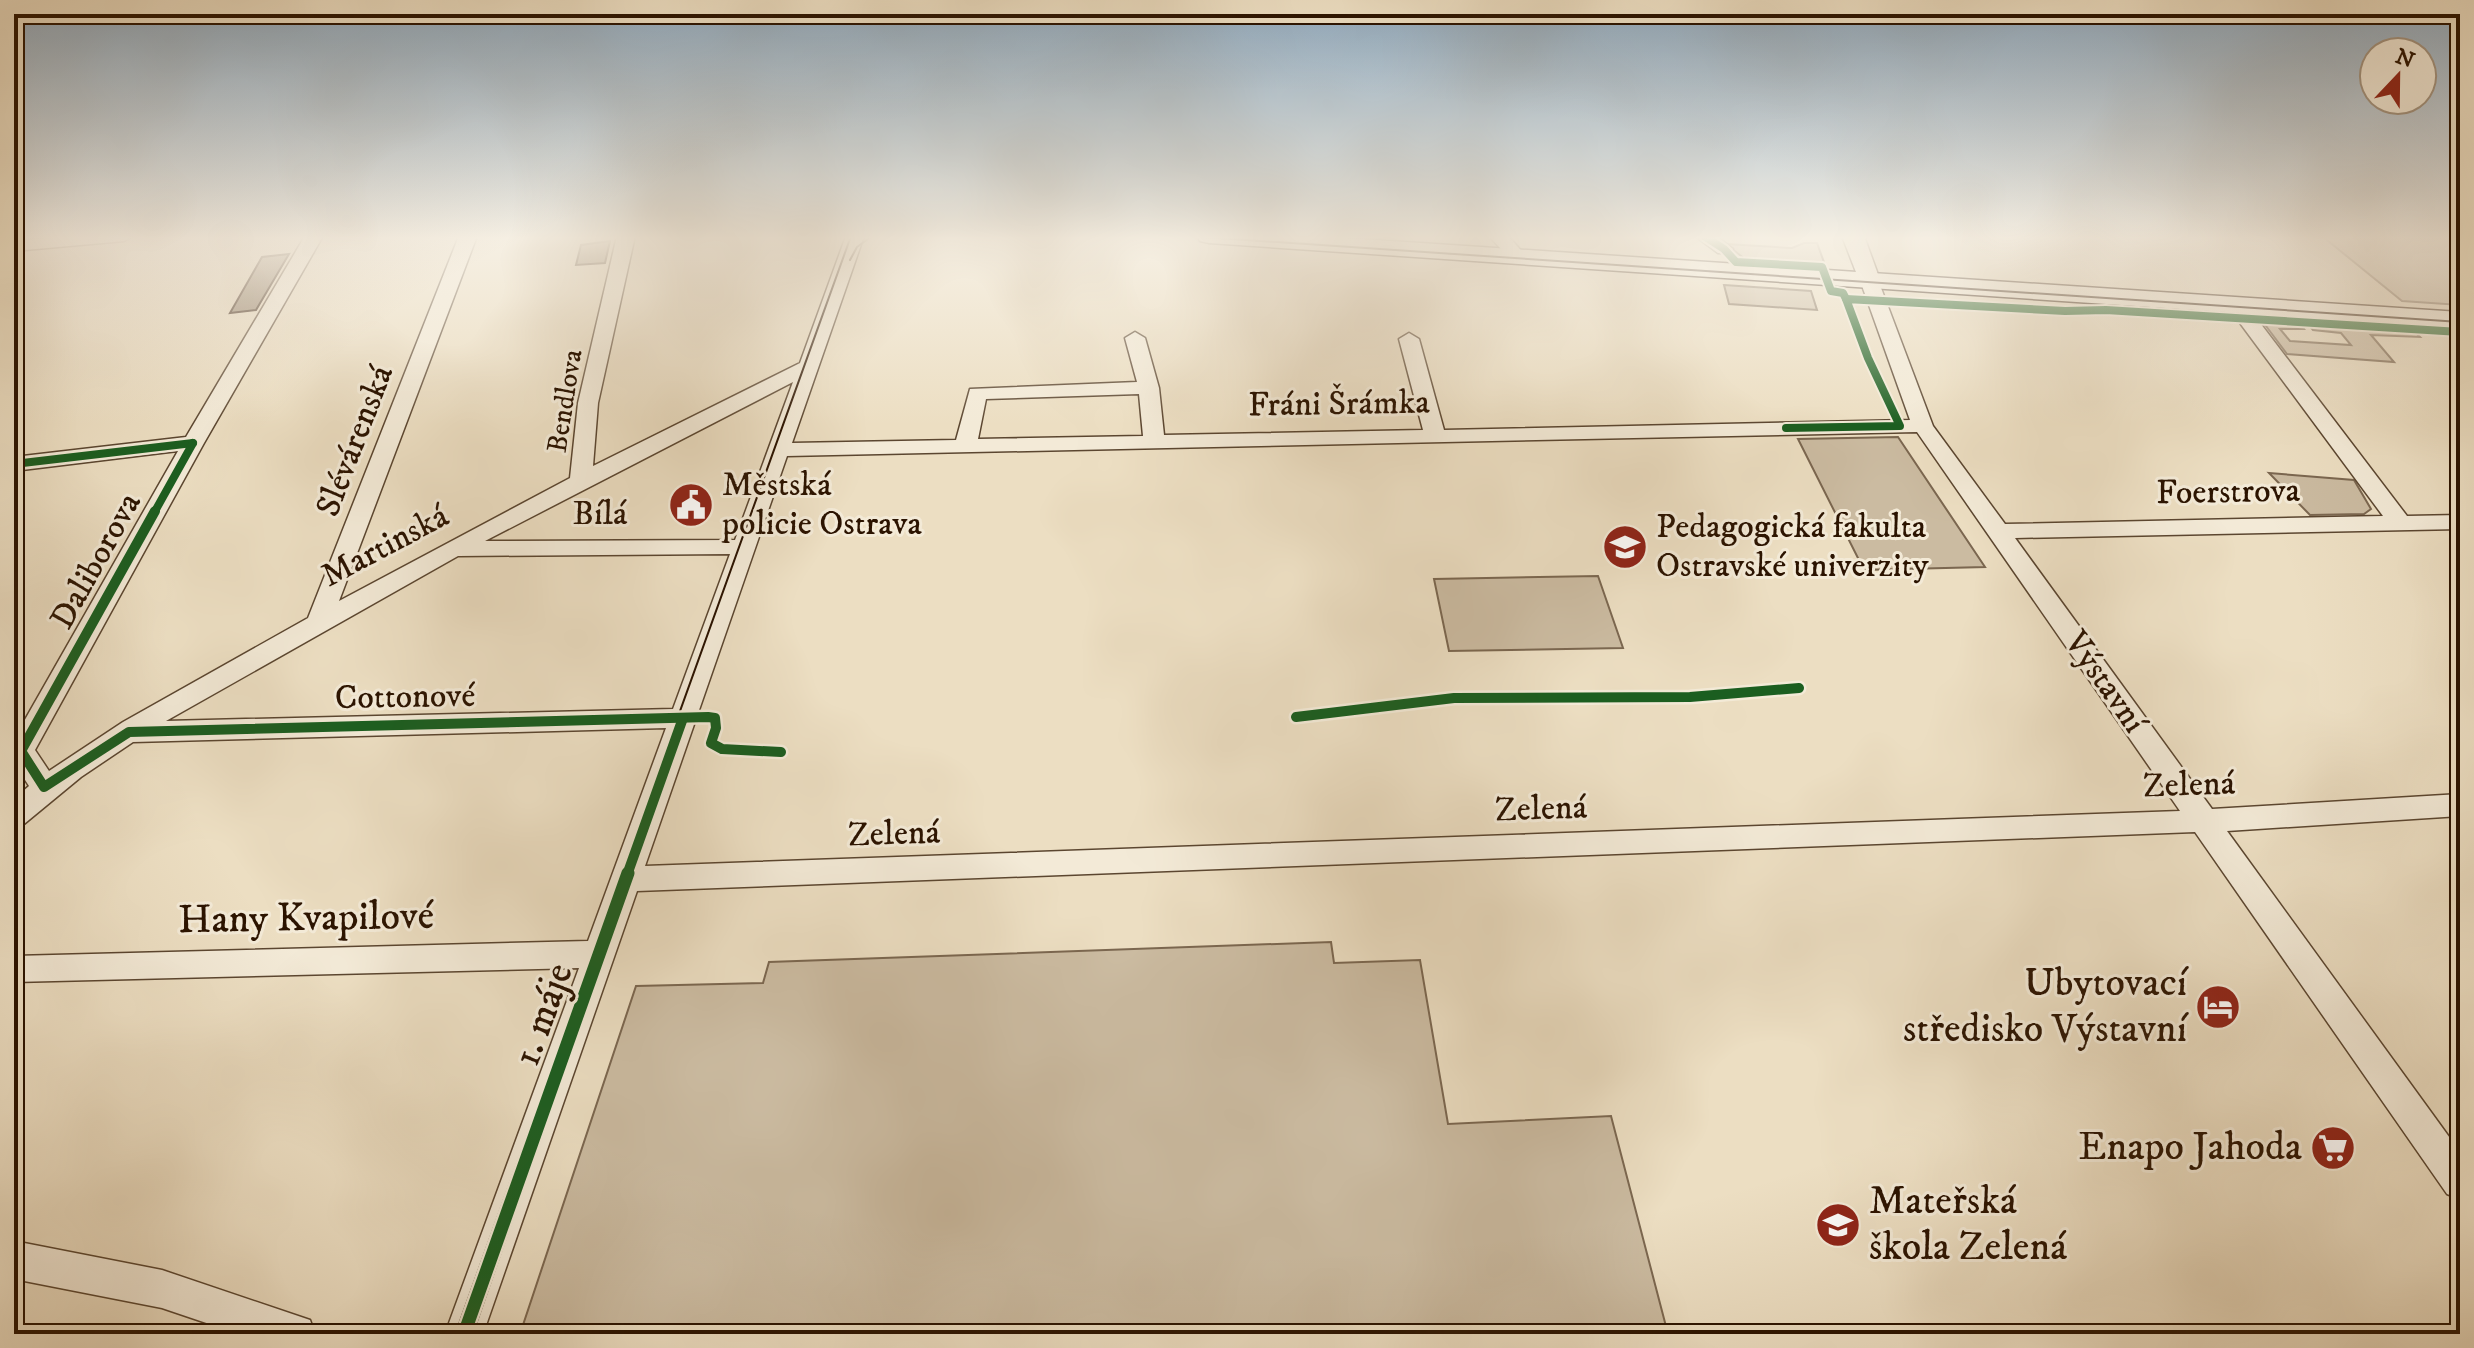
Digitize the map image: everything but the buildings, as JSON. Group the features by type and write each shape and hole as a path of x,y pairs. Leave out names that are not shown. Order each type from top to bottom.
{"main road":[{"path":"2148,299 2460,320"}],"street":[{"name":"Daliborova","path":"44,787 21,751 277,299"},
{"name":"Slévárenská","path":"318,624 444,299"},
{"name":"Bendlova","path":"581,482 588,403 612,299"},
{"name":"1. máje","path":"464,1334 832,299"},
{"name":"Výstavní","path":"1875,299 1912,426 1998,531 2460,1182"},
{"path":"2250,323 2400,523"},
{"path":"1135,338 1149,388 1154,440"},
{"path":"1409,339 1435,434"},
{"name":"Martinská","path":"14,816 44,787 129,732 318,624 671,433 808,367"},
{"path":"966,445 977,393 1149,388"},
{"name":"Fráni Šrámka","path":"779,450 1912,426"},
{"path":"14,486 22,463 193,443"},
{"name":"Foerstrova","path":"1998,531 2460,522"},
{"name":"Bílá","path":"456,549 744,547"},
{"name":"Cottonové","path":"129,732 683,718"},
{"name":"Zelená","path":"626,879 2203,821 2460,805"},
{"name":"Hany Kvapilové","path":"14,969 600,954"},
{"path":"14,1260 162,1289 296,1334"}],"shaded area":[{"path":"1728,299 1813,299 1817,310 1729,304"},
{"path":"2399,299 2460,299 2460,305"},
{"path":"2263,322 2301,325 2304,329 2280,329 2290,341 2351,345 2341,333 2313,330 2309,325 2416,333 2420,337 2371,335 2394,362 2287,354"},
{"path":"1898,437 1985,567 1864,570 1798,439"},
{"path":"2269,473 2354,480 2371,509 2364,514 2310,515"},
{"path":"1598,576 1623,648 1449,651 1434,579"},
{"path":"1331,942 1334,963 1420,960 1448,1124 1611,1116 1668,1334 520,1334 636,986 763,983 769,962"}],"tram line":[{"path":"621,875 828,299"},
{"path":"2118,299 2460,322"},
{"path":"456,1334 622,873"},
{"path":"472,1334 592,990"}],"cycle path":[{"path":"1786,428 1900,426 1868,358 1846,299 2065,311 2106,310 2460,332"},
{"path":"193,443 21,751 44,787 129,732 708,717 715,718 716,728 711,743 722,749 781,752"},
{"path":"14,464 193,443"},
{"path":"1296,717 1375,705 1454,698 1726,696 1799,688"},
{"path":"464,1334 683,718"}],"place":[{"name":"Městská policie Ostrava","path":"691,505"},
{"name":"Pedagogická fakulta Ostravské univerzity","path":"1625,547"},
{"name":"Ubytovací středisko Výstavní","path":"2218,1007"},
{"name":"Enapo Jahoda","path":"2333,1148"},
{"name":"Mateřská škola Zelená","path":"1838,1225"}]}
